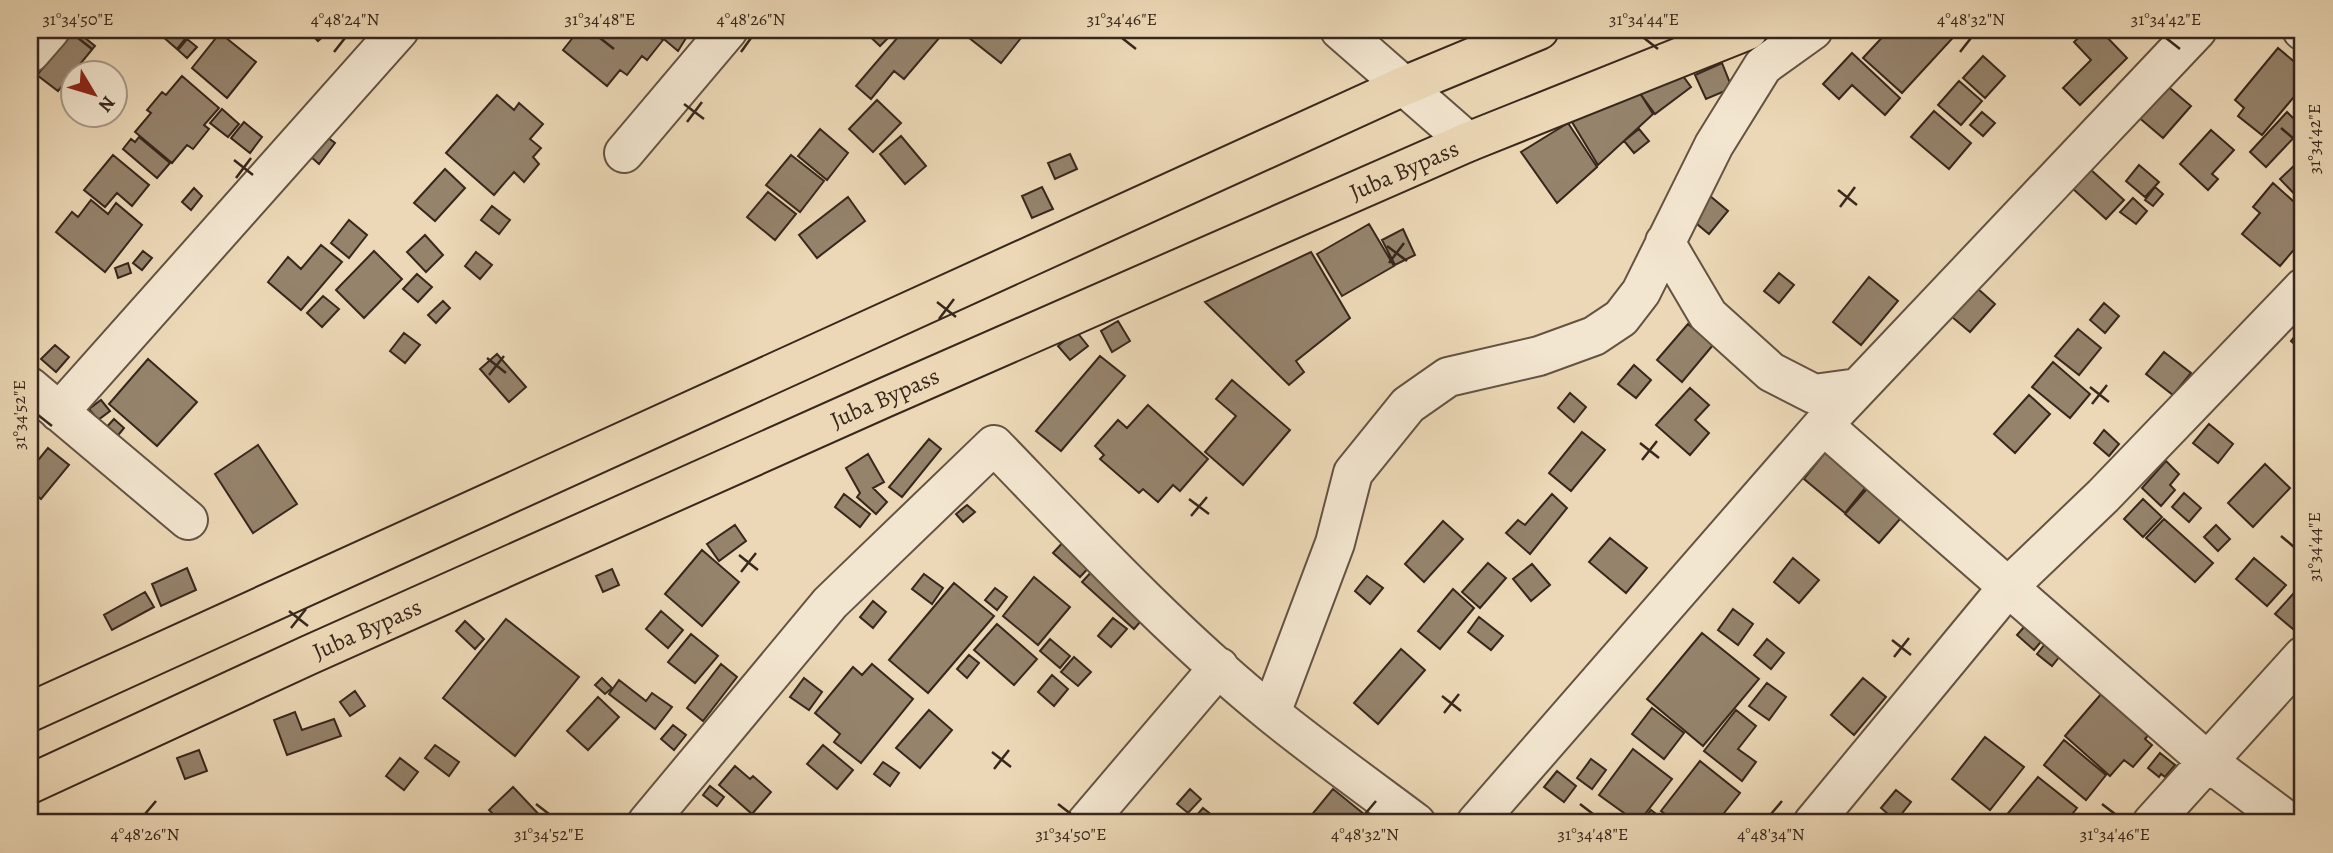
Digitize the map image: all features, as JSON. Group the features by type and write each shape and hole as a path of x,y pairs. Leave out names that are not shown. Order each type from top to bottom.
{"main road":[{"path":"30,712 1404,86 1539,30"},
{"name":"Juba Bypass","path":"30,784 334,644 1468,142 1748,30"}],"street":[{"path":"30,53 50,30"},
{"path":"59,412 399,30"},
{"path":"624,153 728,30"},
{"path":"1340,30 1468,142"},
{"path":"1271,713 1335,543 1353,473 1408,405 1448,377 1539,356 1594,336 1621,318 1642,292 1714,145 1763,66 1813,30"},
{"path":"1476,823 1823,425 2197,30"},
{"path":"1665,242 1708,314 1770,372 1814,394 1858,388"},
{"path":"1813,823 2008,587 2103,496 2303,288"},
{"path":"30,387 188,520"},
{"path":"1823,425 2207,761 2290,823"},
{"path":"647,823 831,603 994,445 1099,553 1219,667 1271,713 1416,823"},
{"path":"2152,823 2303,656"},
{"path":"1086,823 1219,667"}],"building":[{"path":"75,30 95,46 83,60 60,60 58,91 37,75"},
{"path":"169,30 191,31 177,49 163,37"},
{"path":"307,30 330,30 318,41"},
{"path":"579,30 661,30 657,35 663,40 647,60 642,56 627,75 620,70 607,86 563,50"},
{"path":"664,30 691,30 678,51 659,35"},
{"path":"863,30 896,30 880,46"},
{"path":"904,30 946,30 904,79 894,71 871,99 856,86"},
{"path":"959,30 1020,30 1025,33 1001,63"},
{"path":"1889,30 1960,30 1902,93 1863,58"},
{"path":"2087,30 2100,30 2127,58 2080,105 2063,88 2091,60 2074,42"},
{"path":"220,33 256,62 227,98 192,68"},
{"path":"187,39 197,47 187,58 178,50"},
{"path":"2278,48 2303,69 2303,86 2262,135 2238,116 2244,108 2235,100"},
{"path":"1852,53 1900,98 1885,115 1852,85 1839,99 1823,84"},
{"path":"1983,56 2005,76 1985,98 1963,78"},
{"path":"1672,61 1691,87 1655,114 1636,88"},
{"path":"1722,63 1732,88 1706,99 1695,75"},
{"path":"182,76 219,108 204,125 209,129 193,149 187,145 172,163 135,132 151,113 147,110 162,92 166,95"},
{"path":"1959,81 1982,101 1961,125 1938,105"},
{"path":"1633,82 1653,114 1598,165 1572,122"},
{"path":"2165,84 2191,106 2163,138 2137,116"},
{"path":"497,95 514,110 519,103 543,124 530,139 541,148 533,157 539,164 524,182 514,172 494,195 446,153"},
{"path":"877,100 901,123 873,152 849,129"},
{"path":"222,109 239,124 228,137 210,123"},
{"path":"1934,111 1971,143 1949,169 1911,137"},
{"path":"1982,112 1995,123 1983,136 1970,125"},
{"path":"2287,112 2303,128 2266,167 2250,152"},
{"path":"244,122 262,137 250,153 231,138"},
{"path":"1568,123 1597,167 1557,203 1521,152"},
{"path":"820,129 848,153 827,180 798,156"},
{"path":"1639,129 1649,141 1634,153 1624,141"},
{"path":"2211,130 2234,150 2212,174 2218,179 2208,190 2180,164"},
{"path":"901,136 926,166 905,184 880,154"},
{"path":"139,137 170,163 157,178 123,149 131,139 135,142"},
{"path":"327,137 335,143 319,164 311,157"},
{"path":"1070,154 1077,169 1055,179 1048,163"},
{"path":"113,155 149,185 132,206 117,193 105,207 84,190"},
{"path":"791,155 824,181 800,212 766,185"},
{"path":"2301,159 2303,161 2303,203 2280,179"},
{"path":"2139,165 2159,182 2145,197 2126,181"},
{"path":"445,169 465,188 435,221 414,203"},
{"path":"2090,169 2124,200 2106,219 2072,188"},
{"path":"2273,183 2303,210 2303,239 2280,266 2242,234 2260,213 2253,207"},
{"path":"1042,187 1053,209 1032,218 1022,196"},
{"path":"2155,187 2163,194 2153,206 2145,200"},
{"path":"194,188 202,196 191,210 182,202"},
{"path":"1704,191 1728,211 1709,234 1685,214"},
{"path":"768,192 796,214 775,240 747,217"},
{"path":"848,197 865,221 817,258 799,235"},
{"path":"2133,198 2147,211 2136,224 2120,212"},
{"path":"91,200 108,214 116,203 142,225 105,272 56,232 72,212 78,217"},
{"path":"492,206 510,220 499,234 481,220"},
{"path":"349,220 367,235 349,258 331,243"},
{"path":"1369,224 1394,266 1342,296 1317,254"},
{"path":"1403,229 1415,255 1395,265 1382,240"},
{"path":"425,235 443,255 426,272 407,252"},
{"path":"321,245 342,262 301,310 268,282 288,257 301,269"},
{"path":"143,251 152,258 142,270 133,263"},
{"path":"374,251 402,279 364,318 336,290"},
{"path":"476,252 492,265 480,279 465,266"},
{"path":"1311,252 1350,318 1296,361 1304,372 1289,385 1205,302"},
{"path":"128,263 131,273 118,278 115,268"},
{"path":"1779,273 1794,285 1779,303 1764,291"},
{"path":"417,274 432,287 418,302 403,289"},
{"path":"1869,277 1898,301 1861,345 1833,322"},
{"path":"1977,288 1995,304 1970,332 1952,317"},
{"path":"323,296 339,309 322,327 307,313"},
{"path":"443,301 450,308 436,323 428,315"},
{"path":"2104,303 2119,316 2105,333 2090,320"},
{"path":"1118,321 1130,341 1112,352 1101,331"},
{"path":"1688,324 1713,345 1682,382 1657,360"},
{"path":"2303,326 2303,351 2291,341"},
{"path":"2078,329 2101,348 2079,375 2055,356"},
{"path":"1076,331 1088,346 1070,360 1058,346"},
{"path":"404,333 420,345 405,363 390,351"},
{"path":"55,345 69,357 56,372 41,359"},
{"path":"2164,352 2191,373 2173,395 2146,374"},
{"path":"497,354 526,387 509,402 480,369"},
{"path":"1100,356 1125,376 1061,451 1036,431"},
{"path":"148,359 197,402 157,446 109,404"},
{"path":"2053,362 2090,394 2070,418 2032,387"},
{"path":"1634,365 1651,380 1636,398 1618,384"},
{"path":"1232,380 1290,430 1243,485 1205,452 1236,416 1216,399"},
{"path":"1690,388 1709,405 1695,420 1709,433 1690,455 1656,425"},
{"path":"1570,393 1586,407 1574,422 1558,408"},
{"path":"2029,395 2050,414 2015,453 1994,434"},
{"path":"101,400 110,411 98,420 89,409"},
{"path":"1148,405 1208,459 1180,491 1173,485 1158,502 1143,489 1139,493 1100,459 1104,455 1095,446 1118,420 1127,428"},
{"path":"114,419 124,428 115,439 104,430"},
{"path":"2209,424 2233,444 2218,463 2193,443"},
{"path":"2104,430 2119,444 2109,456 2094,443"},
{"path":"1582,432 1605,450 1571,491 1549,473"},
{"path":"929,439 941,449 902,497 889,487"},
{"path":"1832,444 1873,478 1845,513 1804,479"},
{"path":"258,445 297,504 253,533 215,474"},
{"path":"48,448 69,465 41,499 30,490 30,470"},
{"path":"868,454 884,482 873,488 887,502 876,514 857,497 860,493 846,468"},
{"path":"2166,461 2179,474 2170,485 2175,490 2161,506 2142,488"},
{"path":"2265,464 2290,488 2253,527 2228,503"},
{"path":"1873,482 1907,511 1879,543 1845,514"},
{"path":"2184,493 2201,508 2189,522 2172,507"},
{"path":"844,494 870,514 860,527 835,507"},
{"path":"1552,494 1567,508 1530,554 1506,533 1518,520 1525,525"},
{"path":"2143,499 2162,517 2143,537 2124,519"},
{"path":"967,505 975,512 963,522 956,514"},
{"path":"2164,519 2213,563 2195,582 2146,538"},
{"path":"1443,521 1463,539 1424,582 1405,564"},
{"path":"735,525 746,541 719,561 707,544"},
{"path":"2216,525 2230,539 2218,551 2204,537"},
{"path":"1610,538 1647,568 1626,593 1589,562"},
{"path":"1066,539 1093,563 1080,577 1053,553"},
{"path":"702,550 739,582 702,626 665,594"},
{"path":"1793,558 1819,580 1799,603 1774,582"},
{"path":"2254,558 2286,585 2267,606 2236,579"},
{"path":"1488,563 1506,578 1480,608 1462,592"},
{"path":"1532,564 1550,585 1531,601 1513,579"},
{"path":"1096,567 1147,614 1134,629 1082,582"},
{"path":"187,568 196,590 161,606 152,584"},
{"path":"612,569 619,585 603,592 596,576"},
{"path":"924,574 943,588 932,604 912,589"},
{"path":"1367,576 1383,588 1370,604 1355,591"},
{"path":"1034,577 1070,607 1038,645 1003,616"},
{"path":"954,583 994,616 928,693 889,660"},
{"path":"995,588 1007,597 997,610 985,600"},
{"path":"1453,589 1474,608 1440,649 1418,631"},
{"path":"145,592 154,607 112,630 104,615"},
{"path":"2294,593 2303,601 2303,618 2293,629 2275,614"},
{"path":"873,601 886,612 873,628 860,617"},
{"path":"1733,609 1753,624 1738,645 1718,630"},
{"path":"661,611 683,630 668,648 646,629"},
{"path":"1479,617 1503,636 1491,650 1468,632"},
{"path":"2033,617 2050,631 2034,650 2017,635"},
{"path":"1113,618 1127,629 1111,647 1098,636"},
{"path":"506,619 579,677 515,756 443,698"},
{"path":"465,621 484,639 475,649 456,631"},
{"path":"997,624 1037,659 1014,685 974,650"},
{"path":"1702,633 1759,679 1703,746 1647,699"},
{"path":"691,634 718,656 695,683 668,662"},
{"path":"2053,634 2068,646 2052,666 2037,654"},
{"path":"1050,639 1070,656 1060,668 1040,651"},
{"path":"1767,639 1784,653 1771,669 1754,655"},
{"path":"1401,649 1425,670 1378,724 1354,703"},
{"path":"969,655 979,663 967,678 957,669"},
{"path":"1074,657 1091,672 1078,686 1061,672"},
{"path":"721,664 737,677 703,721 687,708"},
{"path":"872,664 913,699 861,763 834,742 840,734 815,713 853,667 862,675"},
{"path":"1052,675 1068,689 1054,706 1038,692"},
{"path":"602,678 612,688 605,694 595,685"},
{"path":"804,678 822,692 809,710 790,697"},
{"path":"1863,678 1886,697 1854,735 1831,715"},
{"path":"619,680 646,701 652,693 672,707 655,729 609,694"},
{"path":"1767,683 1786,697 1769,720 1749,706"},
{"path":"2108,686 2155,727 2145,739 2152,745 2133,767 2124,760 2110,776 2065,736"},
{"path":"355,691 365,706 350,716 340,702"},
{"path":"598,697 619,717 588,750 567,731"},
{"path":"1652,708 1684,733 1664,759 1632,734"},
{"path":"929,710 952,730 920,768 896,748"},
{"path":"1736,710 1756,726 1738,749 1756,762 1742,781 1704,751"},
{"path":"295,712 302,730 334,719 341,736 287,755 274,720"},
{"path":"673,725 686,735 674,750 661,739"},
{"path":"1985,737 2024,767 1990,810 1952,779"},
{"path":"2064,740 2106,775 2086,800 2044,765"},
{"path":"435,745 459,762 449,776 425,758"},
{"path":"823,745 853,770 837,789 807,764"},
{"path":"1633,749 1672,779 1638,823 1599,795"},
{"path":"199,750 207,771 185,779 177,758"},
{"path":"2160,753 2175,765 2165,777 2161,774 2159,777 2148,768"},
{"path":"400,758 418,772 404,790 386,776"},
{"path":"1591,759 1606,770 1592,789 1577,778"},
{"path":"1700,761 1740,793 1716,823 1677,823 1661,811"},
{"path":"883,762 899,773 890,786 874,774"},
{"path":"735,766 750,779 753,776 771,792 752,814 719,785"},
{"path":"1557,771 1576,786 1564,802 1544,787"},
{"path":"2038,777 2077,808 2065,823 2011,823 2004,818"},
{"path":"710,786 724,797 717,806 703,795"},
{"path":"513,787 547,823 502,823 489,810"},
{"path":"1190,789 1201,799 1188,813 1177,804"},
{"path":"1333,789 1375,823 1305,823"},
{"path":"1896,790 1911,802 1896,821 1881,808"},
{"path":"1203,808 1222,823 1190,823"},
{"path":"1651,810 1668,823 1641,823"}]}
